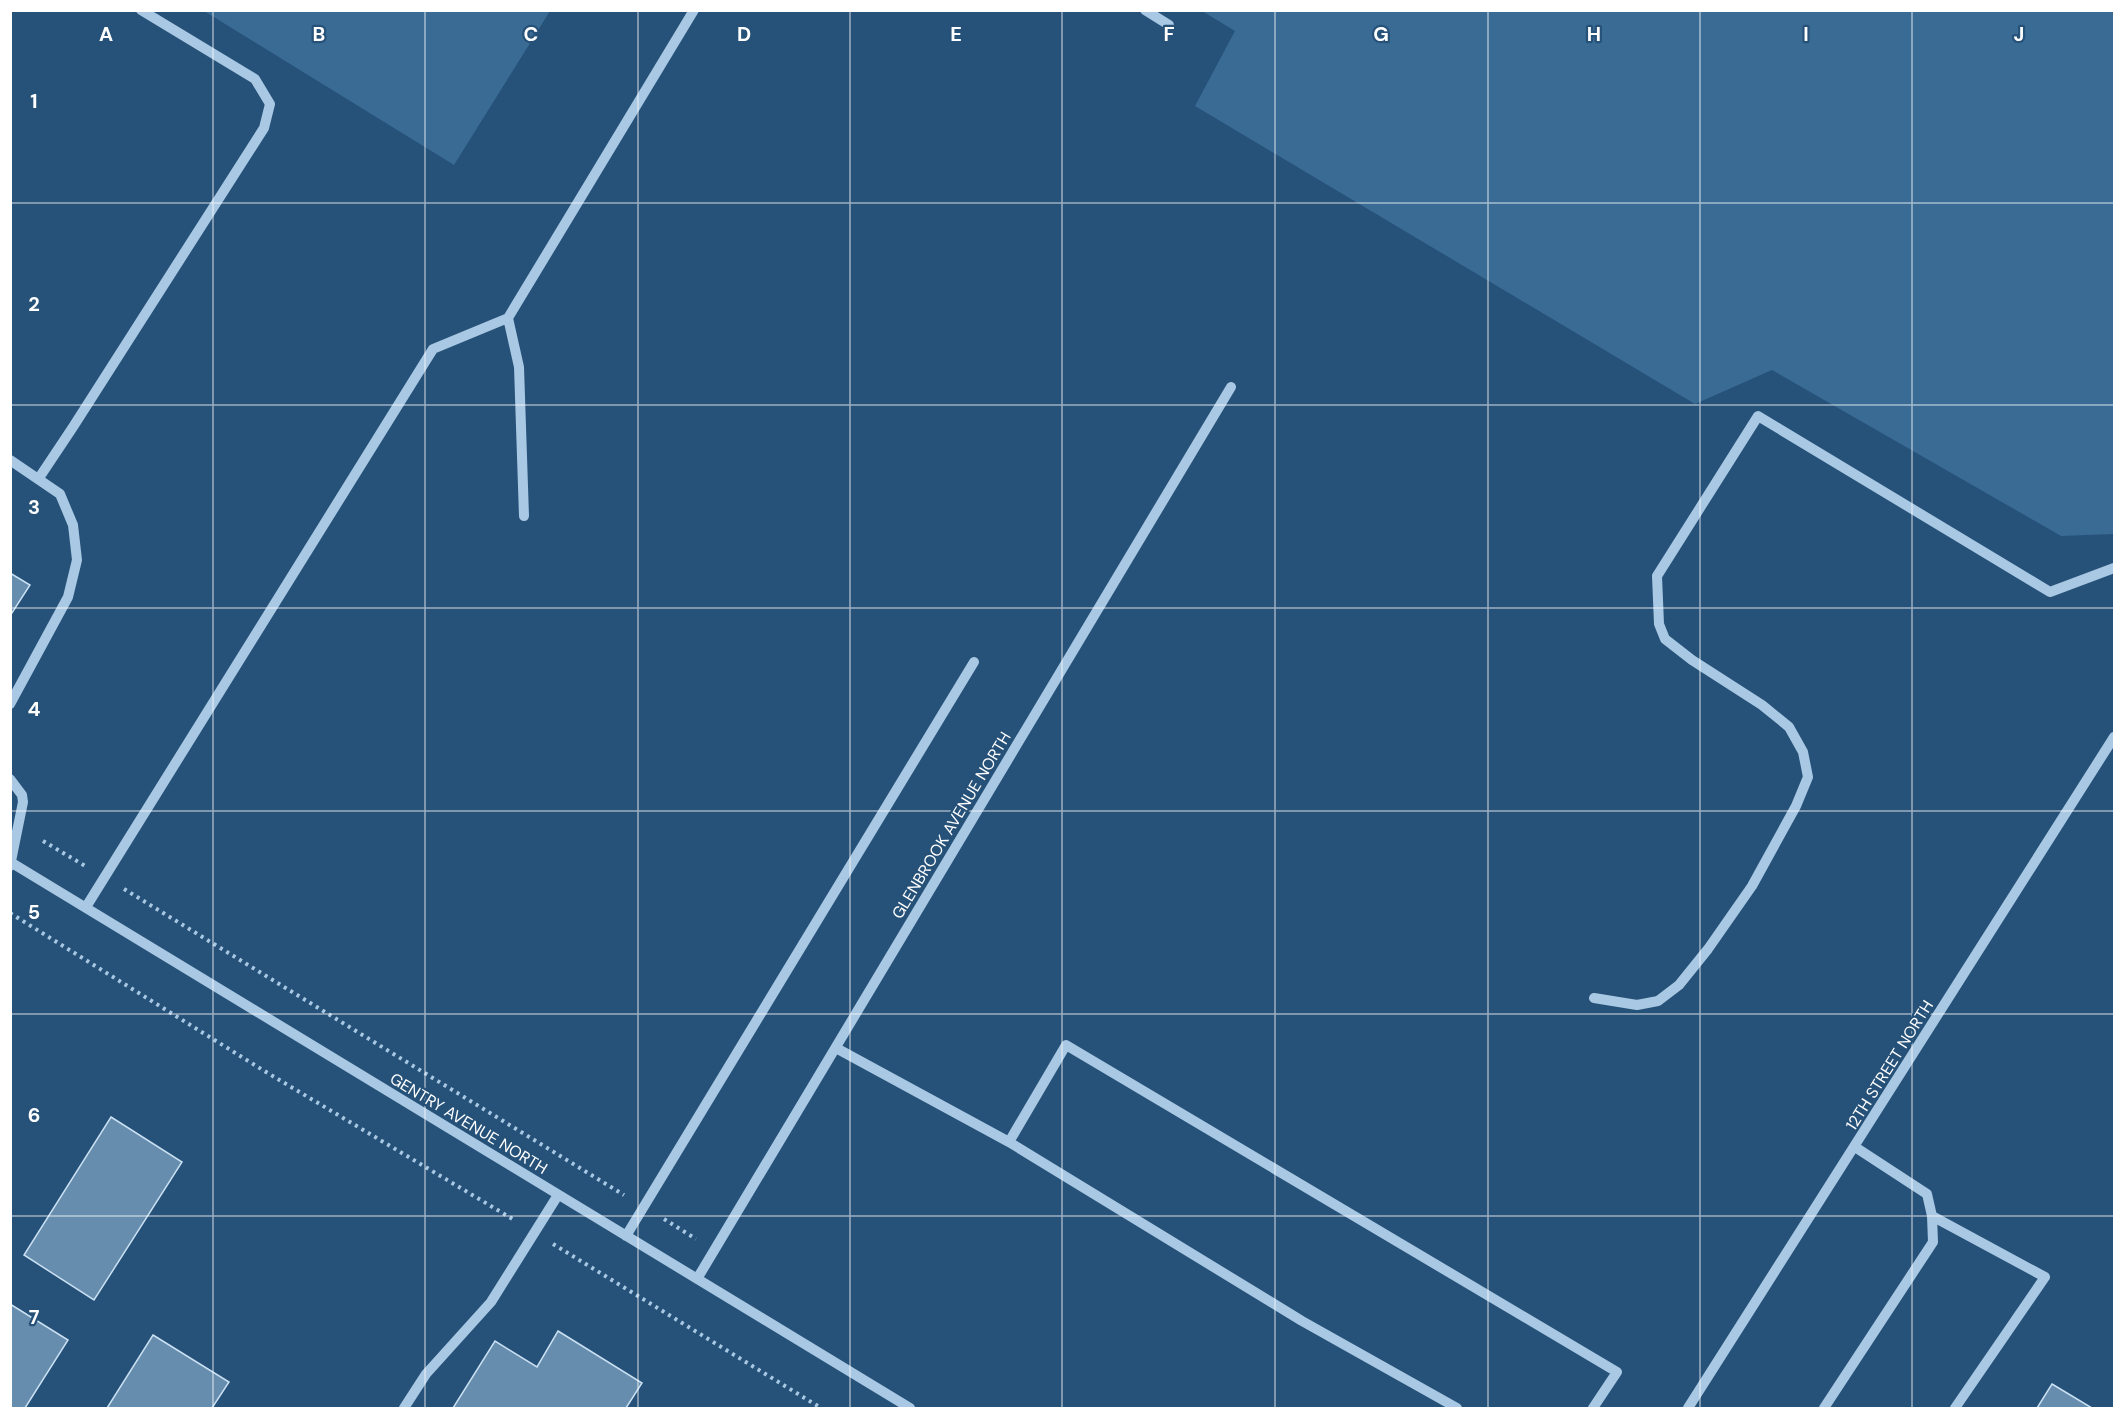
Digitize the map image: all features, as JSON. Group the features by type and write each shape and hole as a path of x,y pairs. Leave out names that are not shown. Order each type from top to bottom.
{"street":[{"path":"39,478 264,128 270,104 255,79 141,10"},
{"path":"86,907 433,350 508,318 694,10"},
{"path":"1145,10 1169,25"},
{"path":"508,318 519,367 524,516"},
{"name":"GLENBROOK AVENUE NORTH","path":"697,1279 1231,387"},
{"path":"1594,998 1637,1005 1658,1002 1679,985 1708,950 1752,886 1796,806 1808,777 1803,752 1789,727 1762,705 1692,660 1665,639 1659,624 1657,576 1758,416 2050,592 2115,568"},
{"path":"10,460 60,494 73,525 77,560 68,597 10,704"},
{"path":"626,1236 974,662"},
{"name":"12TH STREET NORTH","path":"1688,1408 2115,738"},
{"path":"10,779 23,802 11,864"},
{"name":"GENTRY AVENUE NORTH","path":"11,864 86,907 910,1408"},
{"path":"1009,1142 1066,1045 1617,1372 1593,1408"},
{"path":"836,1048 1009,1142 1302,1321 1457,1408"},
{"path":"1824,1408 1933,1242 1932,1216 1927,1194 1855,1146"},
{"path":"405,1408 426,1374 491,1302 558,1195"},
{"path":"1932,1216 2045,1277 1955,1408"}],"path":[{"path":"43,841 714,1250"},
{"path":"10,913 267,1072 821,1408"}],"shaded area":[{"path":"204,11 550,11 454,165"},
{"path":"1202,11 2114,11 2114,534 2061,536 1772,370 1695,404 1195,106 1235,31"}],"building":[{"path":"10,573 30,585 10,616"},
{"path":"111,1117 182,1162 94,1300 24,1255"},
{"path":"10,1304 68,1340 25,1408 10,1408"},
{"path":"558,1331 642,1383 626,1408 453,1408 495,1341 537,1367"},
{"path":"153,1335 229,1382 212,1408 107,1408"},
{"path":"2052,1384 2092,1408 2037,1408"}]}
